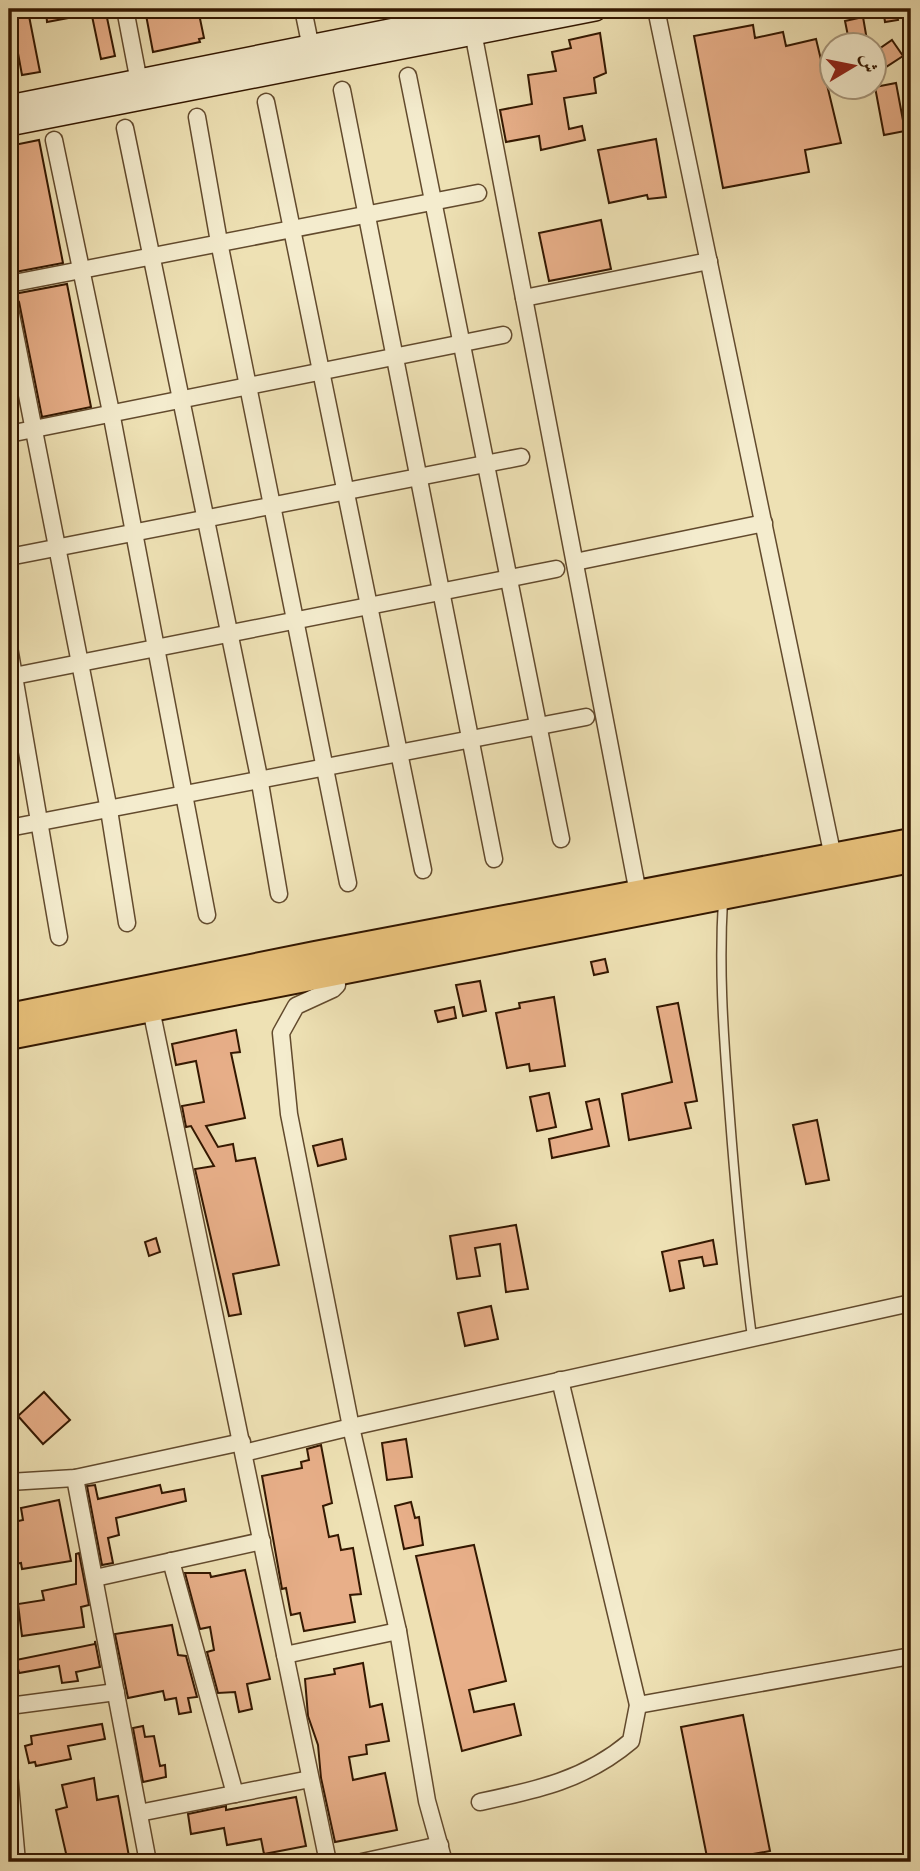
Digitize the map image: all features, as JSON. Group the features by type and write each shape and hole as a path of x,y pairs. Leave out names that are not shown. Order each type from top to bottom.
{"main road":[{"path":"9,1037 150,1009 333,961 638,893 911,841"},
{"path":"9,1016 723,899 911,860"}],"street":[{"path":"125,9 139,82"},
{"path":"303,9 311,48"},
{"path":"9,124 471,18 500,9"},
{"path":"9,107 139,82 224,73 311,48 471,18 595,9"},
{"path":"656,9 833,857"},
{"path":"471,18 638,893"},
{"path":"408,76 463,342 485,464 511,577 561,839"},
{"path":"342,90 416,477 494,859"},
{"path":"266,102 423,870"},
{"path":"197,117 219,242 348,883"},
{"path":"125,128 259,777 279,894"},
{"path":"54,140 111,412 207,915"},
{"path":"9,284 478,193"},
{"path":"524,298 709,261"},
{"path":"9,304 109,810 127,923"},
{"path":"9,434 503,335"},
{"path":"9,557 521,457"},
{"path":"575,562 764,523"},
{"path":"12,677 556,569"},
{"path":"9,647 12,677 41,820 59,937"},
{"path":"9,828 41,820 109,810 259,777 586,717"},
{"path":"333,961 337,985 334,989 296,1006 281,1032 289,1114 351,1427 398,1631 427,1801 443,1862"},
{"path":"150,1009 328,1862"},
{"path":"9,1482 75,1478 351,1427 911,1303"},
{"path":"480,1802 539,1790 605,1763 631,1741 638,1705 560,1380"},
{"path":"75,1478 148,1862"},
{"path":"95,1578 262,1541"},
{"path":"171,1561 235,1794"},
{"path":"285,1655 398,1631"},
{"path":"638,1705 911,1656"},
{"path":"9,1706 116,1692"},
{"path":"9,1773 17,1862"},
{"path":"138,1813 310,1779"},
{"path":"362,1862 440,1845"}],"lane":[{"path":"723,899 719,956 726,1069 738,1231 752,1337"}],"building":[{"path":"9,9 22,9 23,17 29,16 40,72 22,75 15,37 9,38"},
{"path":"90,9 90,14 47,22 46,10"},
{"path":"154,9 198,9 204,38 199,39 200,42 153,52 146,15 155,13"},
{"path":"883,9 896,9 898,20 885,22"},
{"path":"106,13 115,56 101,59 92,16"},
{"path":"863,17 866,32 847,32 845,21"},
{"path":"753,25 755,38 783,32 786,46 816,39 818,102 831,102 841,143 805,150 809,172 723,188 694,36"},
{"path":"600,33 606,73 594,78 596,93 564,98 569,129 582,126 585,140 541,150 539,136 506,142 500,110 532,104 528,75 556,71 552,52 571,48 569,40"},
{"path":"892,40 903,56 888,66 888,43"},
{"path":"896,83 905,131 884,135 878,102 888,102 888,85"},
{"path":"656,139 666,197 648,199 647,195 609,203 598,150"},
{"path":"39,140 63,263 10,273 9,146"},
{"path":"601,220 611,269 549,281 539,233"},
{"path":"67,284 91,407 42,417 19,302 14,294"},
{"path":"605,959 608,972 594,975 591,962"},
{"path":"480,981 486,1011 463,1016 456,985"},
{"path":"554,997 565,1066 530,1071 529,1064 507,1068 496,1013 520,1008 519,1003"},
{"path":"678,1003 697,1101 685,1103 691,1128 629,1140 622,1094 672,1082 657,1007"},
{"path":"454,1007 456,1018 438,1022 435,1011"},
{"path":"236,1030 240,1052 231,1053 245,1118 206,1126 218,1147 233,1144 236,1161 255,1158 279,1265 233,1274 241,1314 229,1316 195,1169 214,1166 191,1126 186,1127 182,1106 204,1102 196,1061 176,1065 172,1044"},
{"path":"549,1093 556,1127 537,1131 530,1097"},
{"path":"599,1099 609,1146 552,1158 549,1139 592,1129 586,1102"},
{"path":"817,1120 829,1180 806,1184 793,1125"},
{"path":"342,1139 346,1159 318,1166 313,1146"},
{"path":"516,1225 528,1289 506,1292 500,1244 475,1248 480,1276 457,1279 450,1236"},
{"path":"156,1238 160,1252 149,1256 145,1242"},
{"path":"713,1240 717,1264 704,1266 702,1257 679,1261 684,1288 670,1291 662,1252"},
{"path":"491,1306 498,1339 465,1346 458,1313"},
{"path":"44,1392 70,1420 43,1444 18,1416"},
{"path":"406,1439 412,1477 387,1480 382,1443"},
{"path":"321,1445 332,1503 323,1506 329,1537 338,1535 341,1550 353,1548 361,1594 350,1595 355,1622 304,1631 300,1613 291,1615 286,1588 282,1589 262,1476 302,1468 301,1462 309,1460 307,1449"},
{"path":"95,1485 98,1499 160,1485 162,1493 184,1489 186,1501 116,1518 119,1535 108,1538 113,1563 102,1565 87,1486"},
{"path":"59,1500 71,1561 22,1569 21,1563 9,1565 9,1523 23,1520 21,1508"},
{"path":"411,1502 415,1518 419,1517 423,1545 404,1549 395,1506"},
{"path":"474,1545 506,1681 469,1690 474,1712 514,1704 521,1735 462,1751 416,1556"},
{"path":"79,1553 89,1605 81,1607 84,1627 22,1636 18,1604 44,1600 42,1591 76,1584 76,1554"},
{"path":"245,1570 270,1679 247,1684 252,1709 239,1712 235,1692 218,1693 207,1652 214,1650 210,1627 200,1629 185,1573 210,1573 211,1577"},
{"path":"172,1625 178,1655 186,1656 197,1697 188,1698 191,1712 179,1714 176,1698 165,1700 163,1691 128,1698 115,1634"},
{"path":"95,1641 100,1667 76,1672 78,1681 62,1683 59,1666 19,1673 16,1660 95,1644"},
{"path":"363,1663 370,1707 382,1704 389,1741 366,1745 367,1754 349,1757 353,1780 385,1773 397,1830 335,1842 321,1778 318,1745 308,1716 305,1679 335,1674 334,1669"},
{"path":"743,1715 770,1851 708,1862 681,1727"},
{"path":"102,1724 105,1739 68,1746 71,1759 36,1766 35,1762 29,1763 25,1746 32,1744 31,1736"},
{"path":"143,1726 145,1737 154,1736 160,1766 165,1765 166,1777 143,1782 133,1728"},
{"path":"94,1778 97,1800 118,1796 130,1862 68,1862 56,1810 67,1807 62,1785"},
{"path":"296,1797 306,1846 264,1854 261,1839 227,1845 224,1828 191,1834 188,1814"}]}
